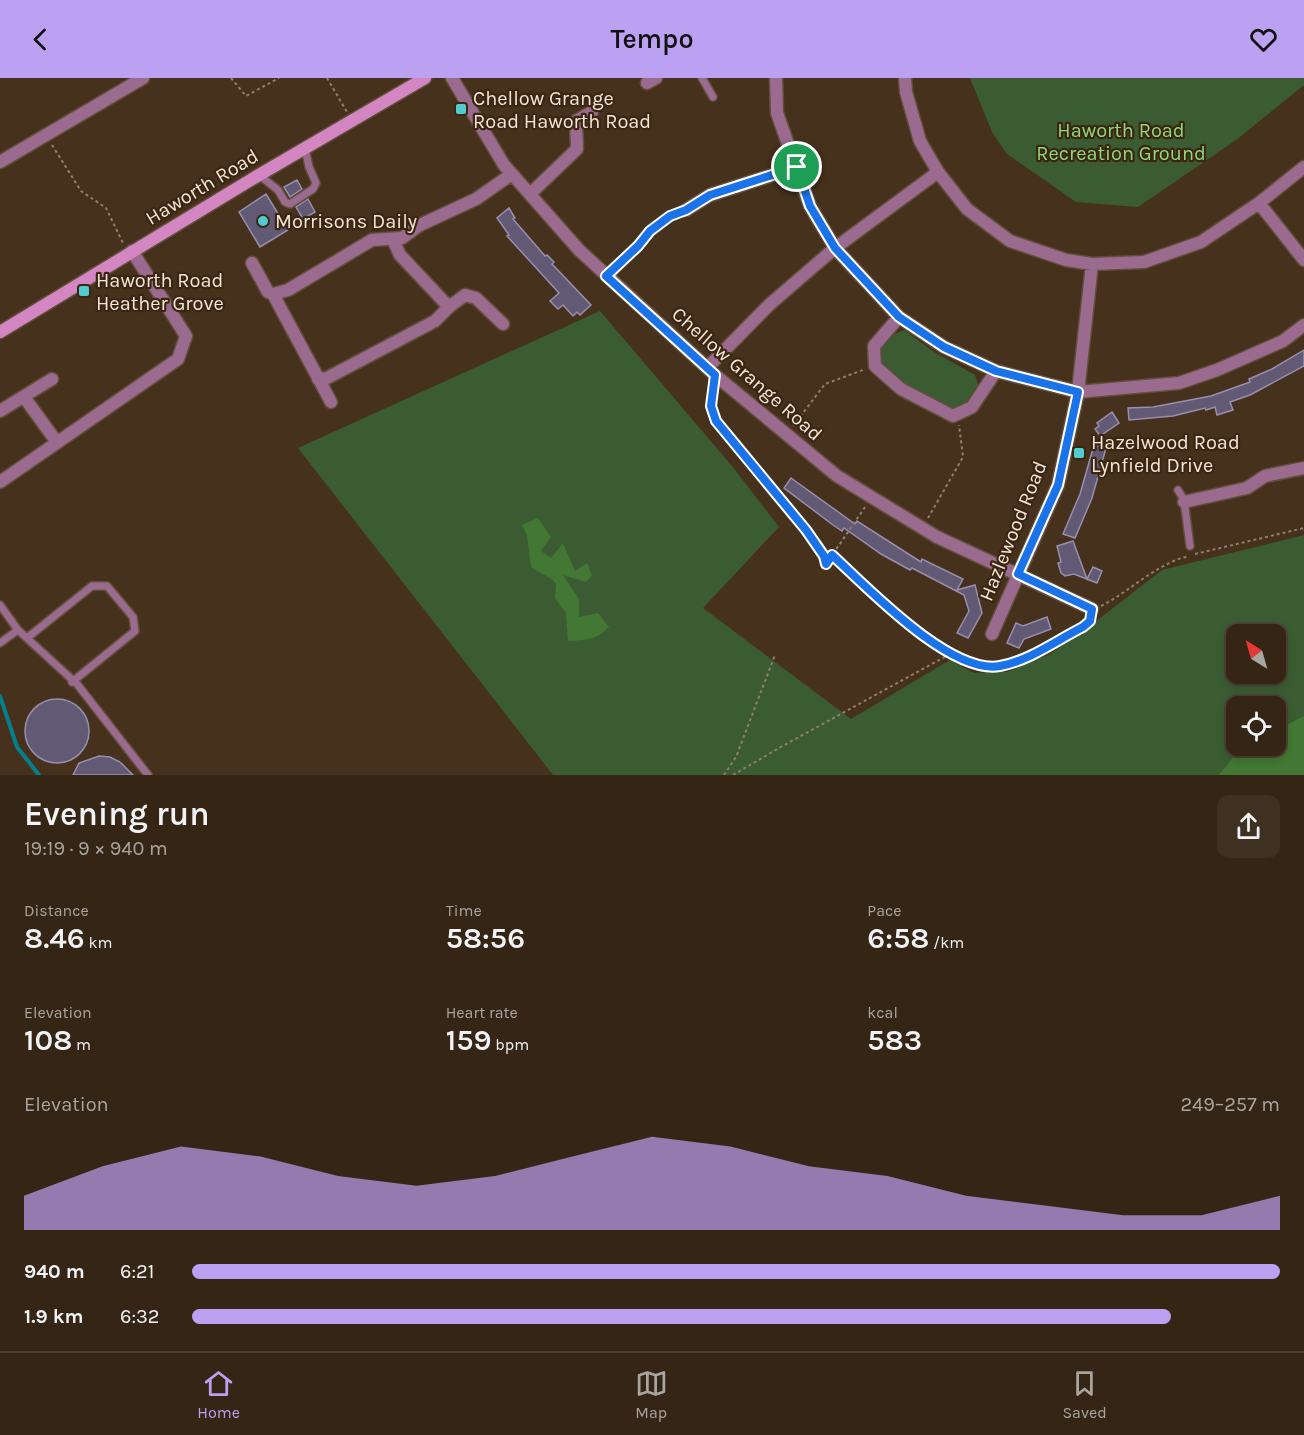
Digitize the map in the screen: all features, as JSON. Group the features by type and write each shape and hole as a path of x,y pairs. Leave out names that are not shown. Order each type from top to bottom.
{"main road":[{"name":"Haworth Road","path":"0,332 259,175 425,78"}],"street":[{"path":"0,162 143,78"},
{"name":"Chellow Grange Road","path":"452,78 504,165 579,250 711,372 837,476 936,537 1092,609"},
{"path":"776,78 777,113 810,206 835,248 899,317 944,347 996,371 1078,392 1179,384 1283,341 1304,325"},
{"path":"905,78 906,92 920,141 938,172 967,209 1010,241 1066,260 1092,264 1144,262 1202,242 1259,203 1304,167"},
{"path":"530,194 577,149 576,122 592,112"},
{"path":"686,210 710,195 797,167"},
{"path":"711,372 769,305 835,248 938,172"},
{"path":"252,263 268,292 278,294 372,240 402,238 420,225 476,199 512,174"},
{"path":"1259,203 1304,260"},
{"path":"393,240 400,255 450,307"},
{"path":"0,482 56,441 178,359 186,336 130,253"},
{"name":"Hazlewood Road","path":"992,634 1058,485 1078,392 1092,264"},
{"path":"273,294 331,402"},
{"path":"318,378 327,378 435,321 465,295 476,298 503,324"},
{"path":"899,317 874,346 874,366 901,389 953,416 972,407 996,371"},
{"path":"0,411 52,380"},
{"path":"24,397 56,441"},
{"path":"1184,502 1247,488 1265,476 1304,468"}],"lane":[{"path":"702,78 713,97"},
{"path":"259,175 278,190 285,202 290,204 313,189 316,183 309,167 305,148"},
{"path":"711,372 711,406 716,421 806,530 824,556 826,564"},
{"path":"1178,490 1184,502 1190,546"},
{"path":"27,638 92,586 107,586 133,617 135,631 72,682"},
{"path":"0,605 18,630 72,682 77,684 148,775"},
{"path":"0,643 18,630"}],"path":[{"path":"231,78 246,96 279,78"},
{"path":"327,78 352,121"},
{"path":"46,135 81,190 106,208 130,253"},
{"path":"606,276 638,246 650,231 670,216 686,210"},
{"path":"787,435 825,384 874,366"},
{"path":"922,528 963,457 957,414"},
{"path":"872,497 832,555 905,621 950,654 985,666 999,666 1022,659 1083,627 1090,621 1092,609 1103,606 1147,575 1175,559 1304,528"},
{"path":"733,775 950,654"},
{"path":"724,775 736,757 775,655"}],"green space":[{"name":"Haworth Road Recreation Ground","path":"970,78 1304,78 1304,85 1236,140 1138,207 1076,202 1007,154 992,132"},
{"path":"600,311 732,466 779,527 703,608 851,719 950,660 974,673 1007,672 1050,654 1162,570 1304,535 1304,775 553,775 298,448"},
{"path":"904,330 934,352 975,375 979,387 968,404 953,411 905,384 880,364 880,347 890,336"},
{"path":"538,518 551,537 541,551 551,558 563,543 575,571 587,563 592,575 586,582 563,575 579,599 579,617 598,613 609,627 600,635 585,640 568,641 566,613 555,598 556,584 531,567 527,535 522,525"},
{"path":"1304,716 1304,775 1219,775 1234,756 1286,756 1286,725"}],"building":[{"path":"297,180 302,189 290,197 284,187"},
{"name":"Morrisons Daily","path":"266,194 288,230 260,247 239,212"},
{"path":"308,199 315,212 303,219 296,207"},
{"path":"509,208 515,218 513,219 591,305 580,315 577,312 573,316 563,305 558,309 550,301 559,293 507,236 509,235 497,218"},
{"path":"1304,350 1304,366 1250,395 1230,402 1233,410 1217,415 1215,407 1173,416 1129,420 1128,408 1153,407 1211,396 1250,382 1249,379 1272,369"},
{"path":"1112,412 1119,423 1100,436 1095,429 1099,426 1097,423"},
{"path":"1094,445 1106,448 1092,498 1075,538 1063,534 1080,494"},
{"path":"791,478 855,524 857,521 921,562 922,559 963,579 957,590 975,585 982,613 968,638 957,633 969,611 964,595 912,568 910,570 881,554 844,528 842,531 833,525 784,488"},
{"path":"1073,541 1087,579 1093,567 1102,571 1097,583 1074,574 1065,576 1061,573 1057,546"},
{"path":"1047,617 1051,629 1024,639 1019,648 1007,643 1016,623 1023,626"},
{"path":"57,699 75,705 83,713 89,731 83,749 75,757 57,763 39,757 31,749 25,731 31,713 39,705"},
{"path":"99,756 110,757 120,762 133,775 73,775 79,763"}],"waterway":[{"path":"0,696 17,747 39,775"}],"place":[{"name":"Chellow Grange Road Haworth Road","path":"461,109"},
{"name":"Morrisons Daily","path":"263,221"},
{"name":"Haworth Road Heather Grove","path":"84,291"},
{"name":"Hazelwood Road Lynfield Drive","path":"1079,453"}],"route":[{"path":"797,167 810,206 835,248 899,317 944,347 996,371 1078,392 1058,485 1018,574 1092,609 1090,621 1083,627 1022,659 999,666 985,666 950,654 905,621 832,555 826,564 824,556 806,530 739,452 716,421 711,406 715,375 606,276 638,246 650,231 670,216 686,210 710,195 797,167"}]}
